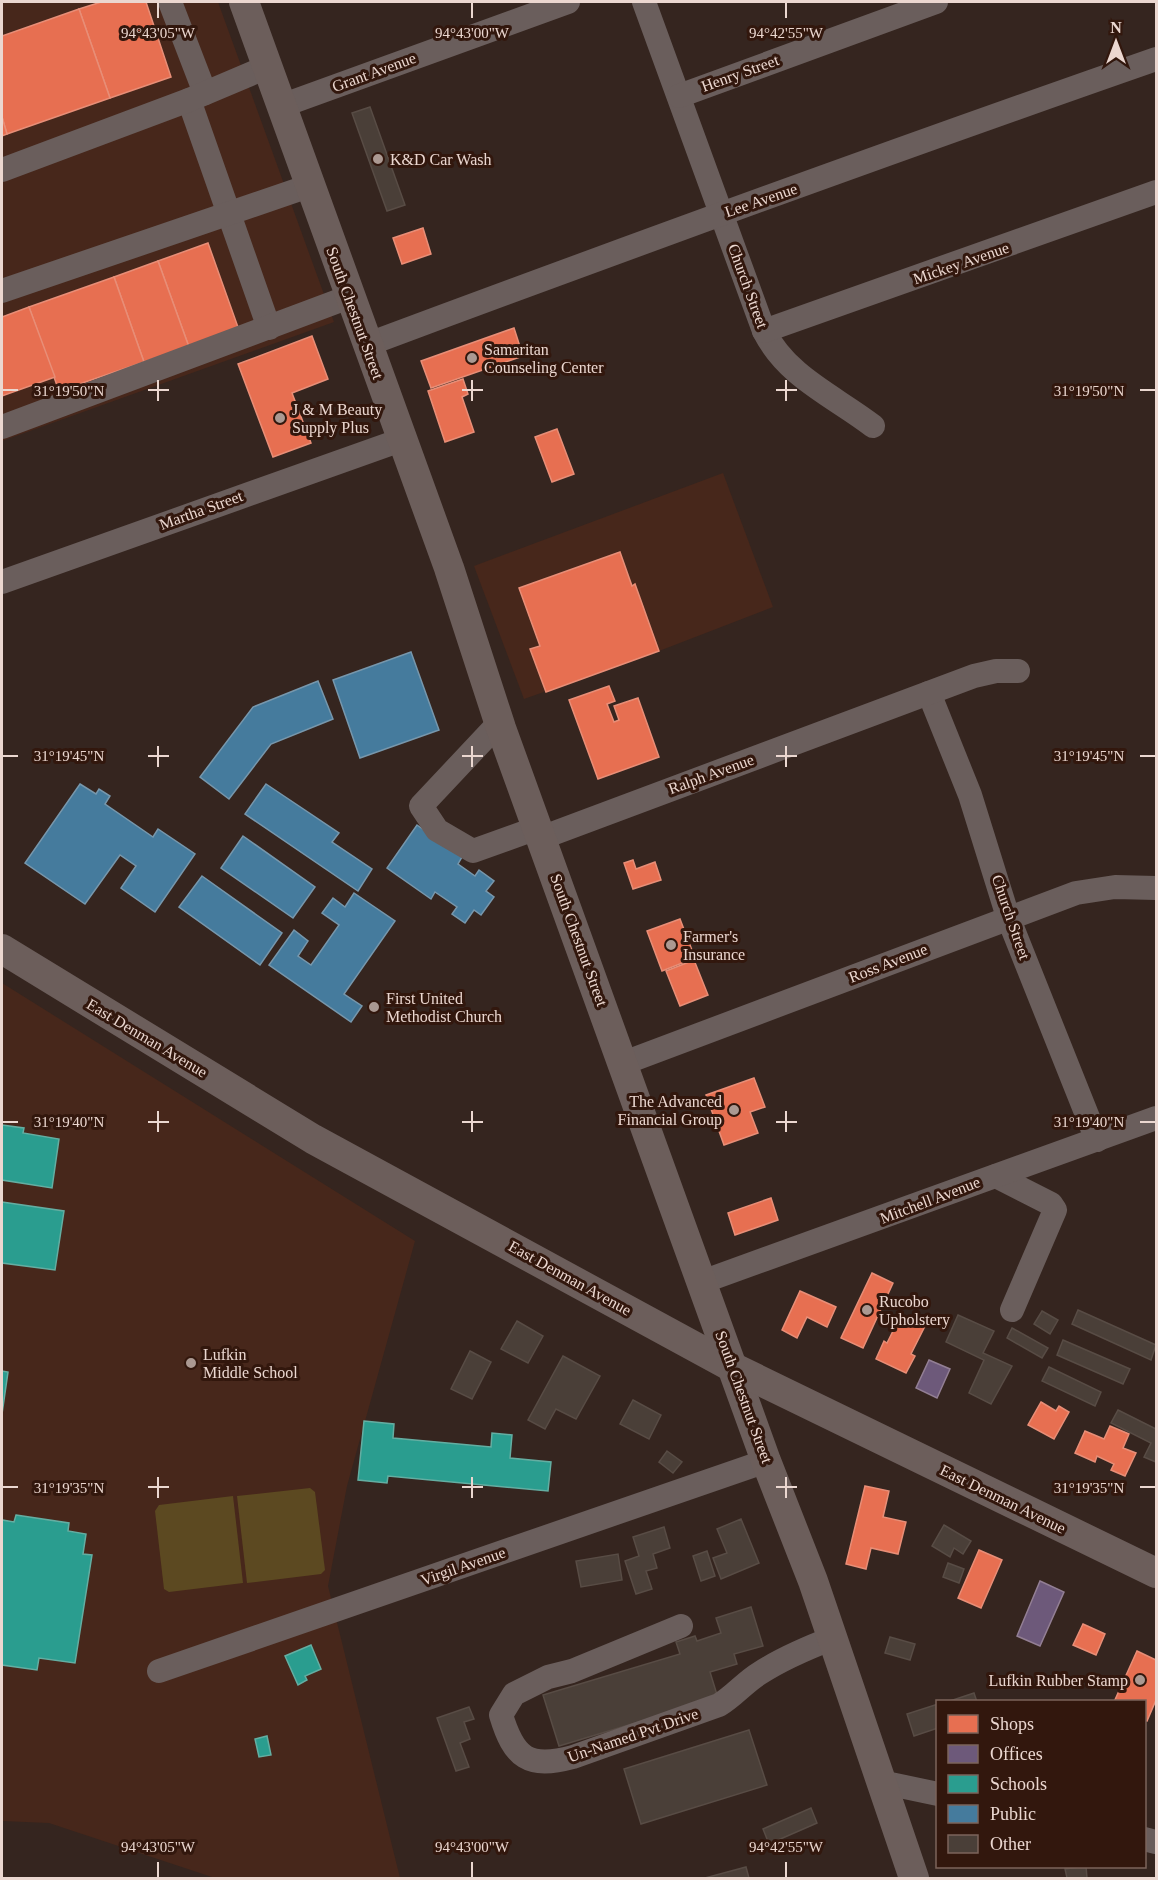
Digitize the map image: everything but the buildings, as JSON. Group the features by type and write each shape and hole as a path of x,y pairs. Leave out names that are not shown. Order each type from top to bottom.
{"main road":[{"name":"South Chestnut Street","path":"244,2 366,345 449,568 499,723 624,1063 766,1461 833,1638 914,1878"},
{"name":"East Denman Avenue","path":"2,949 313,1139 732,1367 1156,1573"}],"street":[{"path":"170,2 229,215 269,328"},
{"name":"Grant Avenue","path":"281,106 568,2"},
{"name":"Church Street","path":"644,2 764,331 773,350 793,371 873,426"},
{"name":"Henry Street","path":"679,96 936,2"},
{"name":"Lee Avenue","path":"366,345 722,213 836,175 1156,59"},
{"path":"2,170 197,97 267,67"},
{"path":"2,291 309,186"},
{"name":"Mickey Avenue","path":"764,331 1156,192"},
{"path":"2,428 349,297"},
{"name":"Martha Street","path":"2,582 401,440"},
{"name":"Ralph Avenue","path":"499,723 421,806 437,830 473,851 539,833 974,676 996,671 1018,671"},
{"name":"Church Street","path":"929,693 970,795 1008,917 1096,1140"},
{"name":"Ross Avenue","path":"624,1063 1076,893 1115,887 1156,888"},
{"name":"Mitchell Avenue","path":"702,1282 1156,1118"},
{"path":"996,1176 1051,1204 1055,1210 1012,1310"},
{"name":"Virgil Avenue","path":"159,1671 766,1461"},
{"name":"Un-Named Pvt Drive","path":"681,1626 572,1671 548,1677 514,1694 501,1715 509,1742 528,1759 551,1763 573,1757 719,1705 735,1695 758,1674 789,1655 833,1638"},
{"path":"881,1782 936,1794"}],"shaded area":[{"path":"2,2 218,2 334,322 2,441"},
{"path":"723,473 773,607 524,699 474,566"},
{"name":"Lufkin Middle School","path":"2,983 415,1241 347,1486 328,1586 400,1878 215,1878 49,1823 2,1821"},
{"path":"310,1488 315,1492 325,1570 321,1574 247,1583 237,1496"},
{"path":"233,1496 243,1583 169,1592 164,1589 155,1511 159,1505"}],"place":[{"name":"K&D Car Wash","path":"378,159"},
{"name":"Samaritan Counseling Center","path":"472,358"},
{"name":"J & M Beauty Supply Plus","path":"280,418"},
{"name":"Farmer's Insurance","path":"671,945"},
{"name":"First United Methodist Church","path":"374,1007"},
{"name":"The Advanced Financial Group","path":"734,1110"},
{"name":"Rucobo Upholstery","path":"867,1310"},
{"name":"Lufkin Middle School","path":"191,1363"},
{"name":"Lufkin Rubber Stamp","path":"1140,1680"}]}
